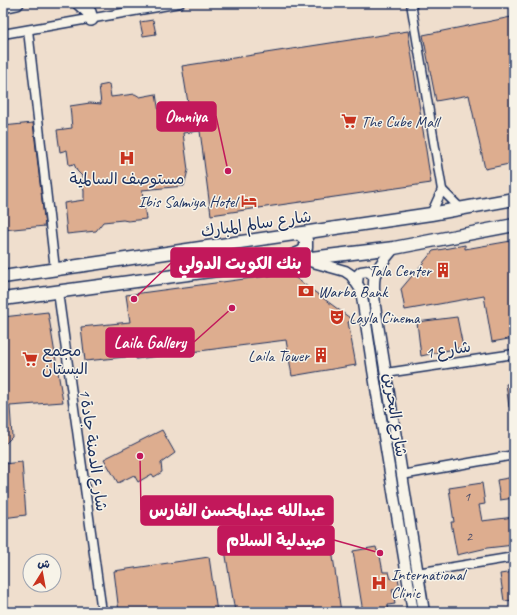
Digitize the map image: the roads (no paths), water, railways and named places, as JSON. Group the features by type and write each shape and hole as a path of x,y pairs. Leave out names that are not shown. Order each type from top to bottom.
{"main road":[{"path":"3,6 17,3"},
{"path":"80,3 89,12 91,19"},
{"name":"شارع سالم المبارك","path":"3,276 300,234 461,209 514,199"},
{"path":"3,299 394,248 514,225"},
{"path":"278,262 299,254 304,250 306,243 300,234"}],"street":[{"path":"3,34 180,3"},
{"path":"411,3 442,190 461,209"},
{"path":"28,30 55,269"},
{"path":"430,214 442,190"},
{"path":"357,283 358,275 361,272 368,271 374,276 378,268 394,248"},
{"path":"304,259 345,271 351,275 357,283"},
{"name":"شارع البحرين","path":"374,276 373,285 375,306 424,612"},
{"name":"شارع البحرين","path":"357,283 361,290 414,612"},
{"name":"شارع الدمنة جادة 1","path":"58,292 102,612"},
{"name":"شارع 1","path":"386,373 514,354"},
{"path":"402,475 514,455"},
{"path":"417,573 514,557"}],"place":[{"name":"The Cube Mall","path":"349,121"},
{"name":"مستوصف السالمية","path":"127,158"},
{"name":"Omniya","path":"228,171"},
{"name":"Ibis Salmiya Hotel","path":"249,201"},
{"name":"Tala Center","path":"443,270"},
{"name":"Warba Bank","path":"306,291"},
{"name":"بنك الكويت الدولي","path":"134,299"},
{"name":"Laila Gallery","path":"232,308"},
{"name":"Layla Cinema","path":"337,317"},
{"name":"Laila Tower","path":"321,355"},
{"name":"مجمع البستان","path":"30,359"},
{"name":"عبدالله عبدالمحسن الفارس","path":"140,456"},
{"name":"صيدلية السلام","path":"380,553"},
{"name":"International Clinic","path":"379,583"}]}
